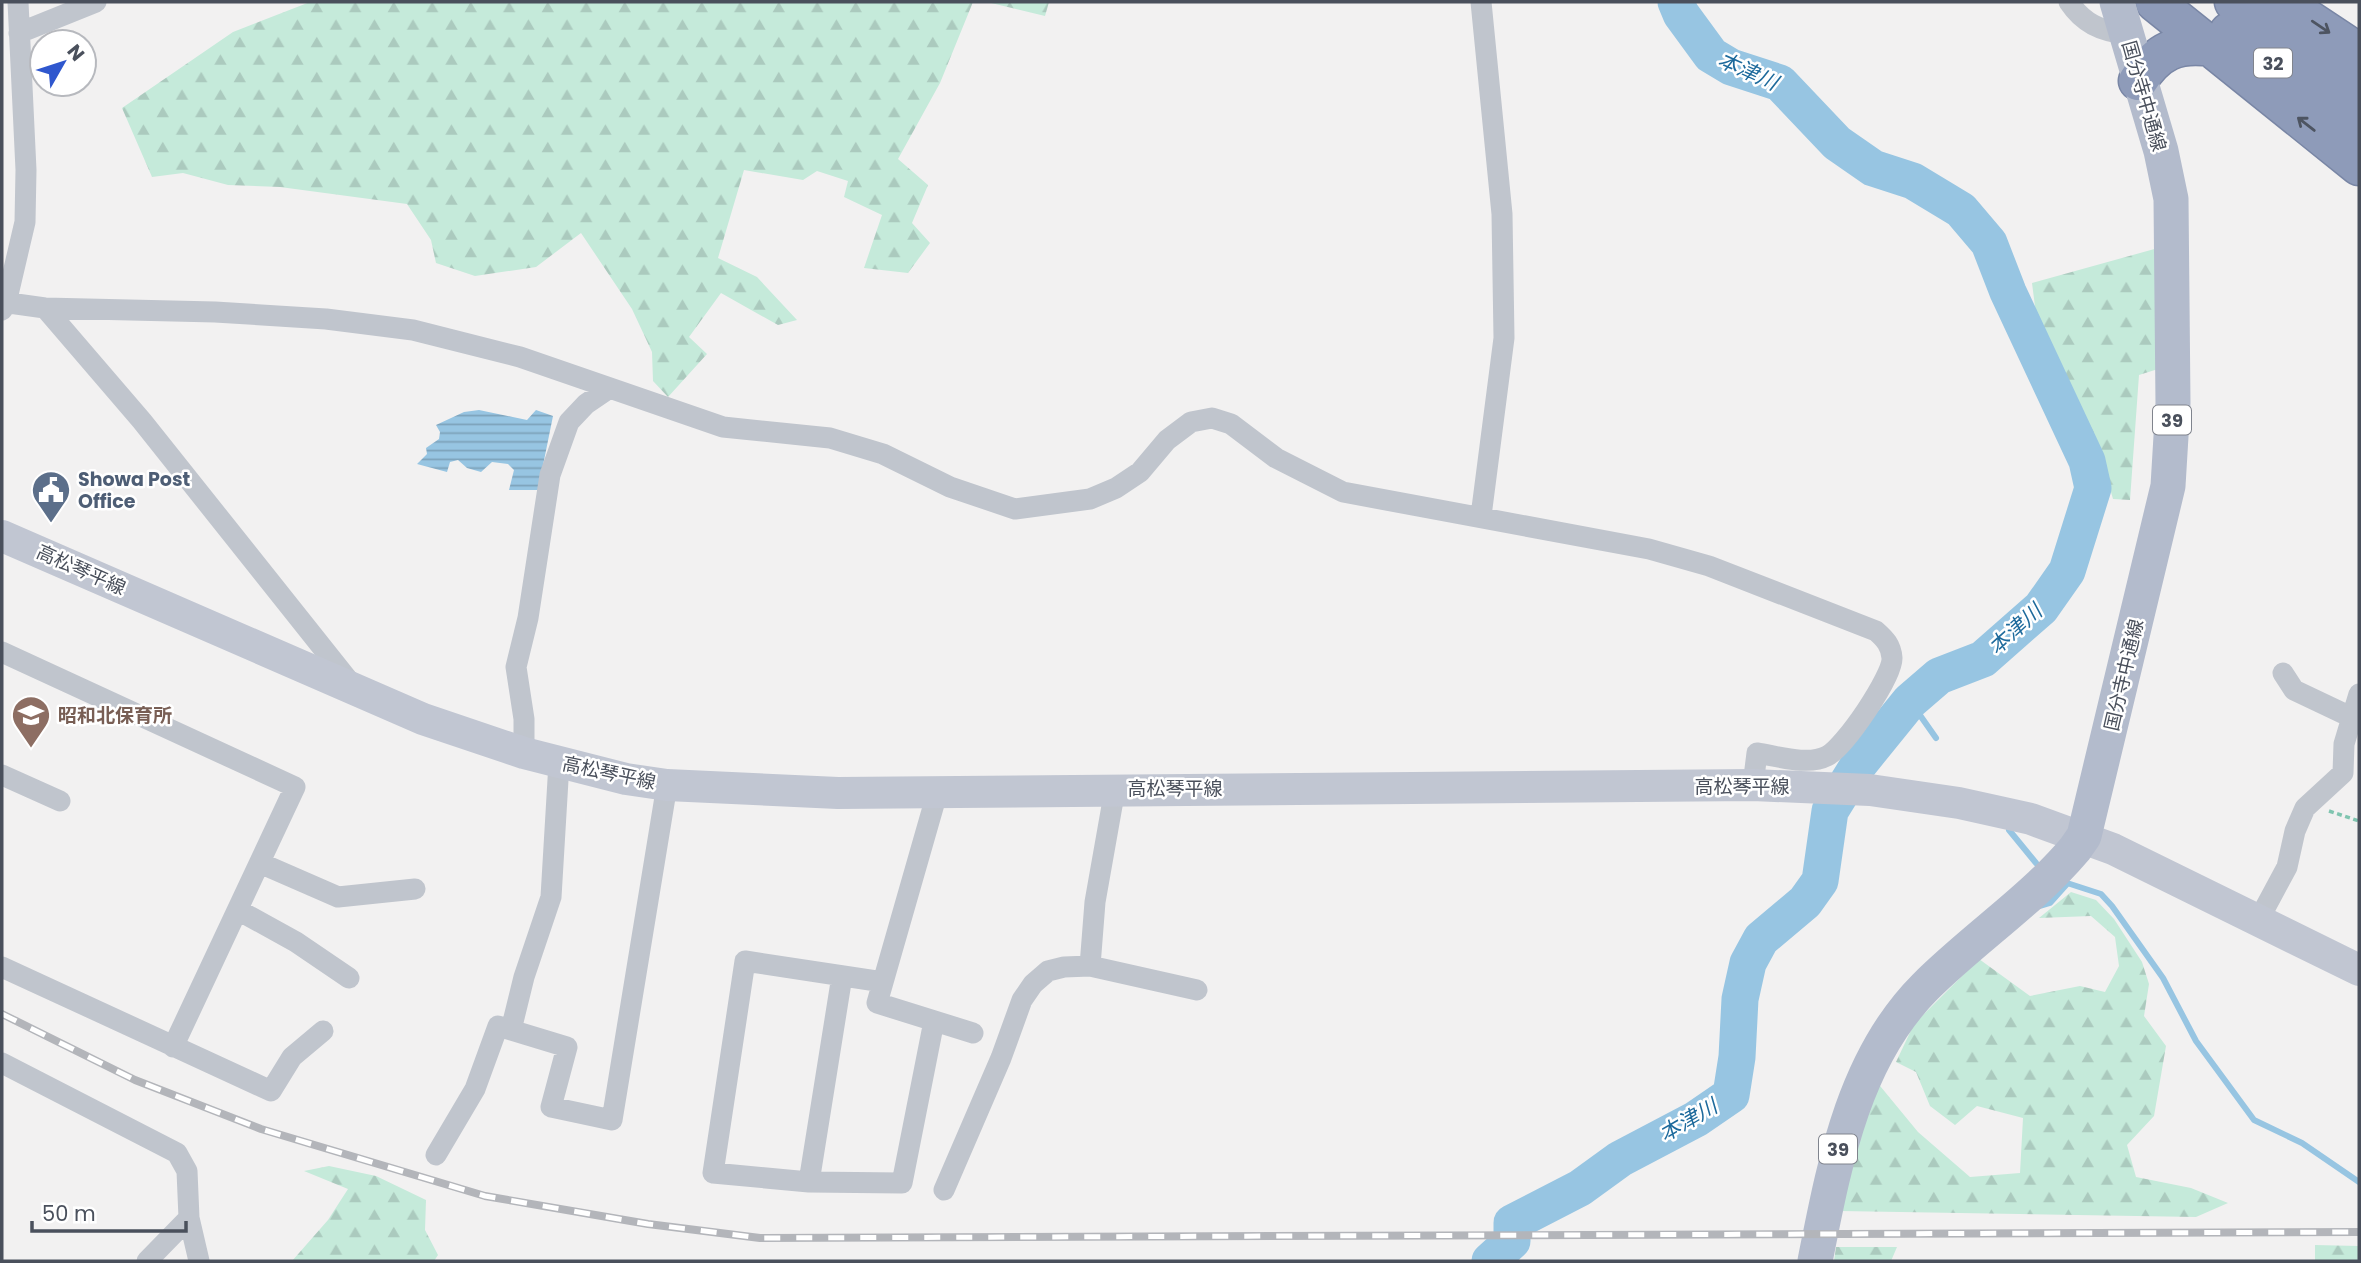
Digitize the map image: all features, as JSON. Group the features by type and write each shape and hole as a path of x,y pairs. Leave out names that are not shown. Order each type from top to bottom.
{"highway":[{"path":"2155,2 2359,166"},
{"name":"32","path":"2188,2 2359,123"},
{"name":"32","path":"2234,2 2359,90"},
{"path":"2282,2 2359,53"},
{"path":"2138,81 2156,57 2166,51 2190,44 2212,47"}],"main road":[{"name":"国分寺中通線","path":"1815,1261 1839,1145 1864,1083 1901,1015 1924,988 2063,863 2084,836 2119,698 2169,472 2174,403 2171,199 2161,151 2121,18"},
{"name":"高松琴平線","path":"2,536 424,719 559,763 667,785 838,793 938,790 1753,785 1870,790 2004,812 2084,836 2359,970"}],"street":[{"path":"18,2 19,33 11,68 26,170 24,222 3,305 228,313 326,319 413,330 520,357 723,427 830,439 883,454 950,487 1015,509 1090,499 1116,488 1140,472 1167,440 1191,422 1212,418 1231,424 1276,458 1343,492 1648,549 1709,566 1876,631 1888,642 1892,660 1888,677 1839,747 1827,757 1812,760 1757,753 1753,785"},
{"path":"19,33 96,2"},
{"path":"1480,516 1504,338 1502,214 1481,2"},
{"path":"2069,2 2078,16 2103,32 2121,18"},
{"path":"45,308 142,421 357,691"},
{"path":"524,753 524,719 516,667 528,618 550,475 569,422 586,404 608,389"},
{"path":"2,652 295,787 173,1046"},
{"path":"2283,673 2294,690 2353,718"},
{"path":"2258,921 2287,867 2295,831 2312,801 2339,778 2352,760 2344,744 2359,694"},
{"path":"511,1030 524,978 551,897 559,763"},
{"path":"2,775 60,801"},
{"path":"436,1155 475,1089 498,1026 567,1047 551,1107 612,1120 667,785"},
{"path":"1090,966 1095,902 1115,789"},
{"path":"938,790 877,1003 973,1033"},
{"path":"260,863 338,897 415,889"},
{"path":"238,910 296,942 349,978"},
{"path":"883,982 745,961 713,1173 809,1182 902,1183 934,1021"},
{"path":"944,1189 1001,1058 1022,1000 1033,984 1048,971 1090,966 1197,990"},
{"path":"2,967 271,1091 292,1057 323,1031"},
{"path":"809,1182 842,976"},
{"path":"2,1063 177,1153 187,1171 189,1217 199,1261"},
{"path":"147,1261 189,1217"}],"path":[{"path":"2312,801 2335,814 2359,821"}],"green space":[{"path":"310,2 973,2 940,83 898,159 928,185 912,223 930,243 908,273 864,268 882,215 844,197 848,181 817,171 803,180 744,170 718,258 757,277 797,320 778,325 721,293 689,337 707,354 668,397 653,381 652,352 632,309 581,233 536,267 475,276 436,263 431,240 407,204 280,187 228,185 183,173 152,177 122,108 233,32"},
{"path":"987,2 1049,2 1045,16"},
{"path":"2158,248 2158,369 2139,375 2130,500 2113,499 2099,450 2038,330 2032,283"},
{"path":"2071,892 2096,900 2114,919 2142,962 2149,984 2144,1016 2166,1046 2154,1116 2127,1145 2136,1177 2191,1188 2228,1203 2196,1217 1840,1211 1876,1081 1918,1132 1970,1177 2020,1173 2023,1118 1977,1106 1955,1125 1930,1106 1916,1072 1896,1062 1914,1024 1979,959 2030,996 2080,986 2105,992 2119,966 2115,937 2091,916 2039,918"},
{"path":"329,1166 376,1176 426,1200 425,1230 438,1255 434,1261 292,1261 328,1220 348,1189 304,1171"},
{"path":"2315,1245 2359,1246 2359,1261 2315,1261"},
{"path":"1836,1247 1897,1247 1891,1261 1834,1261"}],"water":[{"path":"479,410 527,420 536,410 553,416 538,490 509,490 514,470 508,464 492,462 481,472 467,468 458,460 450,462 447,472 417,464 427,454 426,448 439,439 440,432 436,425 464,412"}],"waterway":[{"name":"本津川","path":"1490,1261 1512,1241 1512,1223 1580,1188 1620,1159 1696,1119 1731,1095 1737,1057 1740,999 1748,963 1761,939 1805,902 1820,881 1830,811 1859,764 1910,701 1939,676 1983,659 2041,608 2067,571 2093,488 2087,461 2008,292 1989,243 1961,210 1913,181 1873,168 1837,143 1780,83 1731,67 1711,55 1681,14 1676,2"},
{"path":"1910,701 1936,738"},
{"path":"2009,830 2036,863"},
{"path":"2064,882 2101,894 2112,906 2163,978 2196,1041 2254,1120 2302,1143 2359,1182"},
{"path":"2040,906 2050,903 2067,884"}],"railway":[{"path":"2,1014 135,1080 261,1129 485,1196 648,1224 760,1238 2359,1232"}],"place":[{"name":"Showa Post Office","path":"51,524"},
{"name":"昭和北保育所","path":"31,749"}]}
